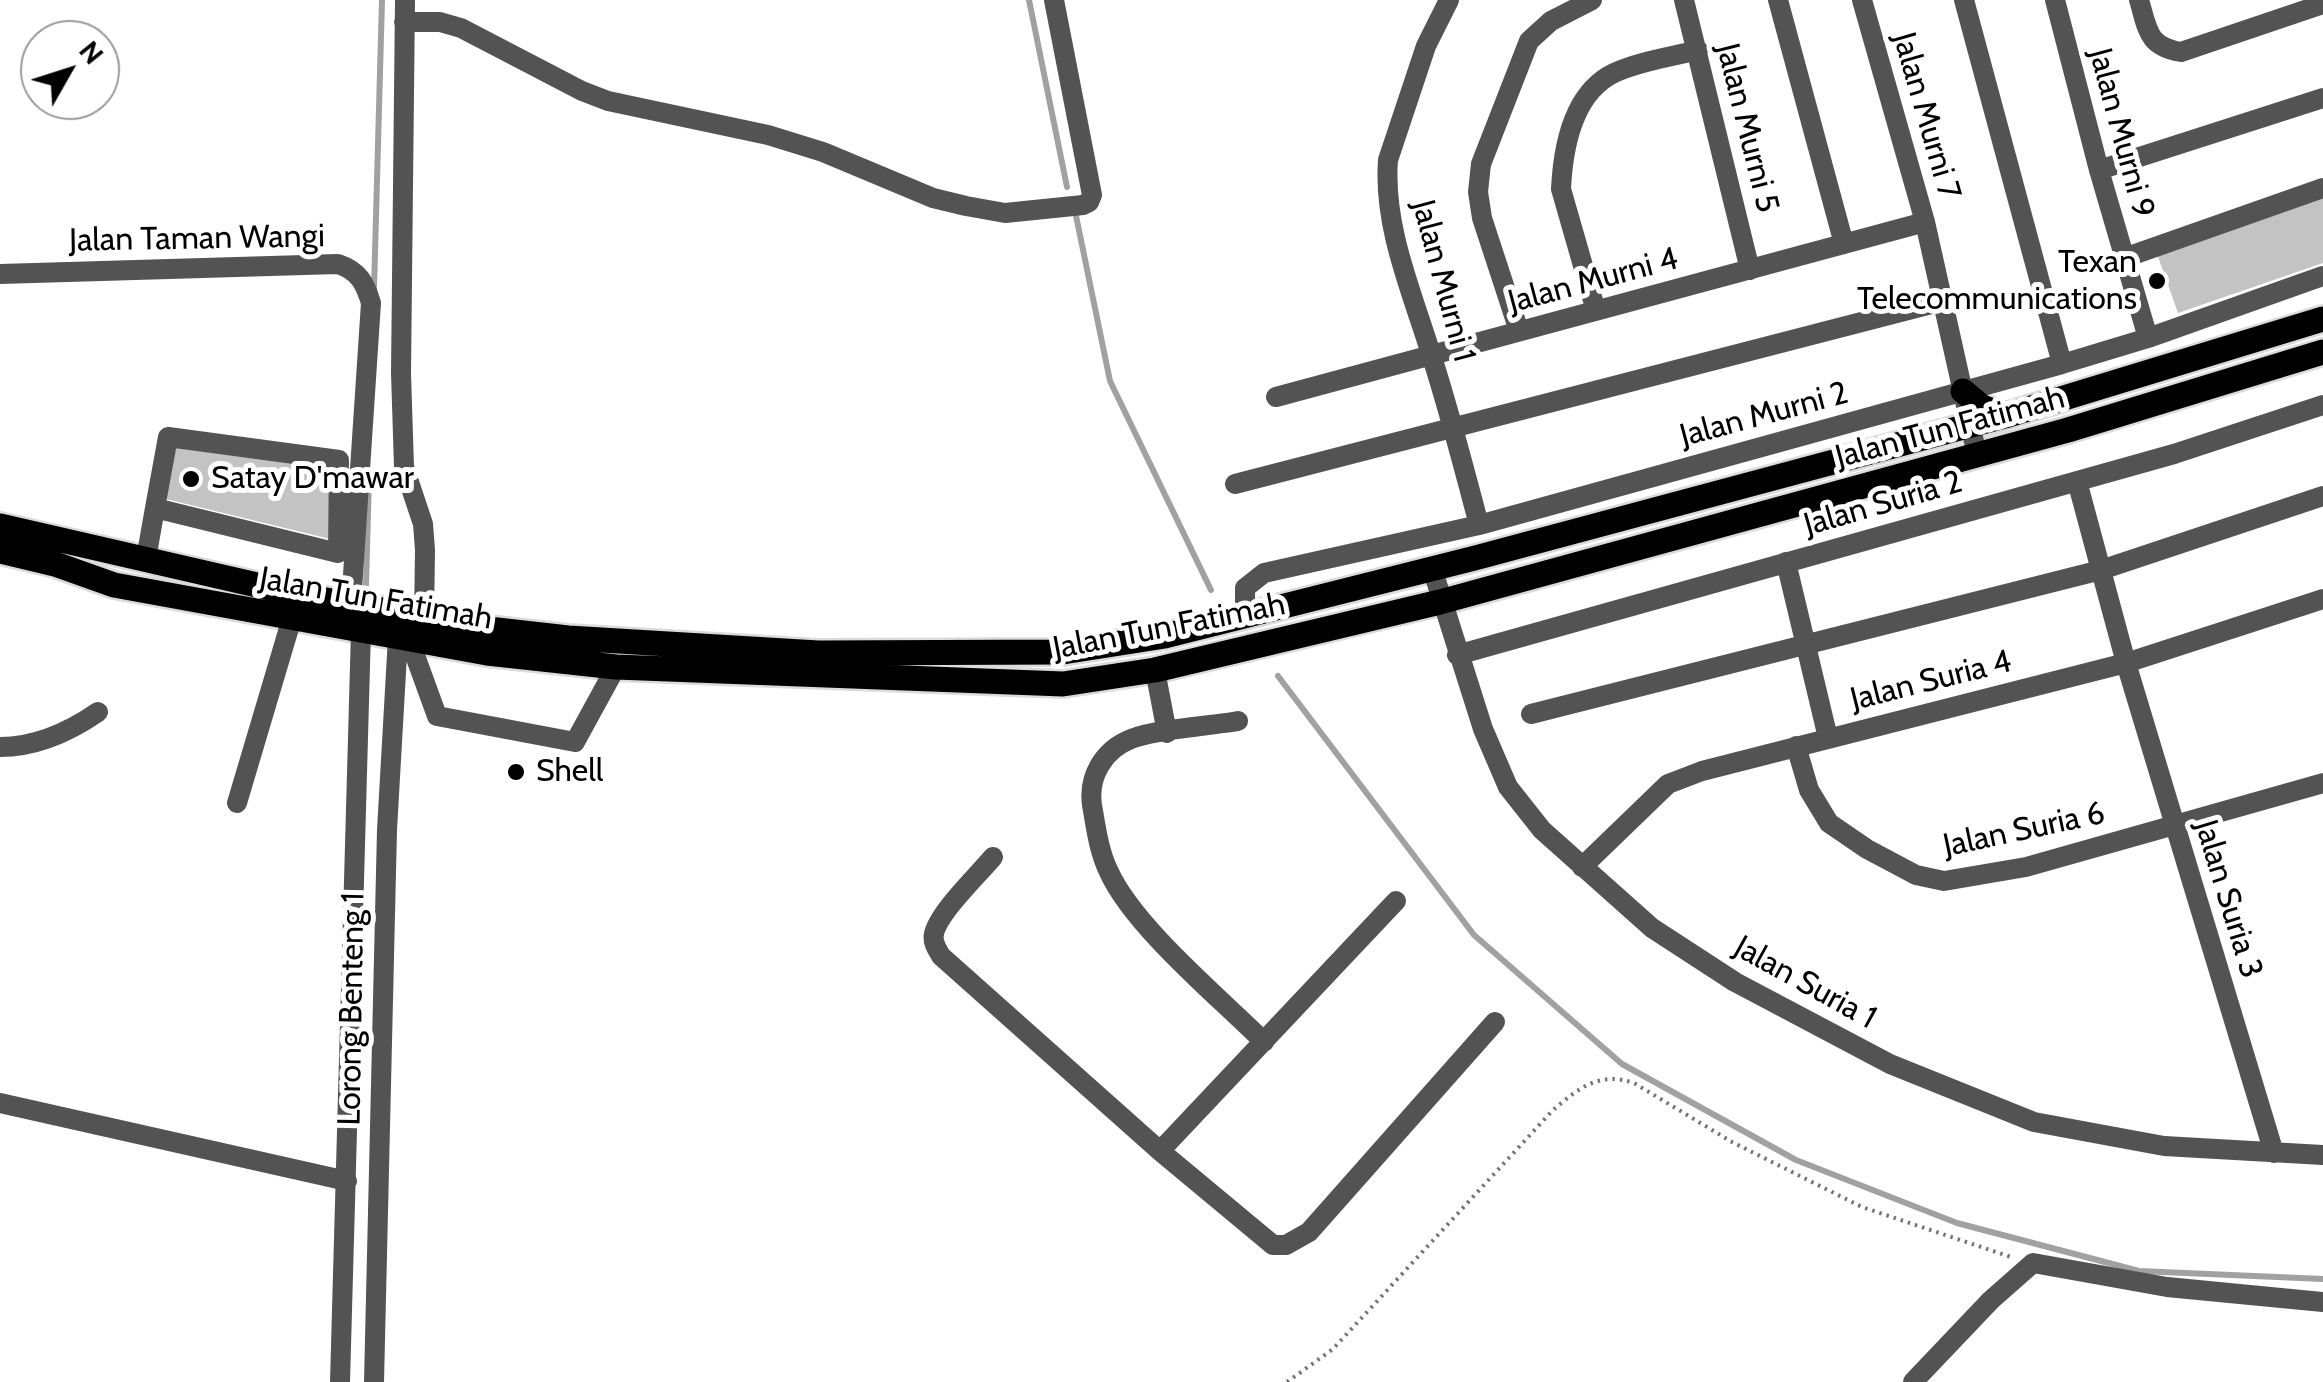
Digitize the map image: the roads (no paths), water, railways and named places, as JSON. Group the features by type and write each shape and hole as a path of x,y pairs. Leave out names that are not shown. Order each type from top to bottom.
{"main road":[{"name":"Jalan Tun Fatimah","path":"0,551 55,564 114,585 361,630 818,654 1033,654 1124,644 1245,617 2004,416 2323,319"},
{"name":"Jalan Tun Fatimah","path":"0,526 351,605 410,632 487,653 616,666 1063,684 1154,670 1440,602 2068,430 2323,352"},
{"path":"1964,391 1982,408 2004,416"},
{"path":"0,510 64,527 118,552"},
{"path":"0,568 114,585"}],"street":[{"name":"Lorong Benteng 1","path":"374,1382 387,830 410,632 425,550 422,524 404,468 405,0"},
{"path":"404,22 440,22 461,28 608,100 768,135 823,152 933,198 1005,212 1083,205 1092,196 1054,0"},
{"name":"Jalan Murni 1","path":"1449,0 1426,46 1388,160 1386,180 1404,272 1432,355 1479,525"},
{"path":"1519,332 1482,218 1478,192 1481,164 1529,41 1551,21 1592,0"},
{"name":"Jalan Murni 5","path":"1684,0 1750,270"},
{"path":"1778,0 1844,244"},
{"name":"Jalan Murni 7","path":"1862,0 1925,222 1977,454"},
{"path":"1964,0 2062,364"},
{"name":"Jalan Murni 9","path":"2055,0 2098,170 2148,338"},
{"path":"2139,0 2150,35 2162,48 2180,52 2323,4"},
{"path":"1596,311 1561,189 1572,121 1586,97 1612,74 1698,50"},
{"path":"2098,170 2323,98"},
{"path":"2124,258 2323,188"},
{"name":"Jalan Murni 4","path":"1276,397 1925,222"},
{"name":"Jalan Taman Wangi","path":"0,274 338,264 354,270 366,284 372,303 351,605"},
{"name":"Jalan Murni 2","path":"1245,617 1245,588 1264,574 1479,525 2062,364 2323,276"},
{"path":"1235,484 1943,301"},
{"name":"Jalan Suria 2","path":"1458,655 2174,454 2323,405"},
{"path":"146,559 155,508 168,438 340,460 338,552 155,508"},
{"name":"Jalan Suria 3","path":"2077,481 2126,662 2274,1153"},
{"path":"1531,714 2102,570 2323,496"},
{"path":"1786,562 1828,738"},
{"name":"Jalan Suria 1","path":"1432,568 1484,730 1508,787 1542,830 1652,928 1735,982 1890,1064 2034,1122 2164,1146 2323,1156"},
{"name":"Jalan Suria 4","path":"1582,867 1668,784 1702,771 2126,662 2323,599"},
{"path":"237,804 292,618"},
{"path":"340,1382 361,630"},
{"path":"410,632 437,716 574,742 616,666"},
{"path":"1154,670 1167,732"},
{"path":"0,747 69,732 98,712"},
{"path":"1238,721 1132,738 1111,751 1096,768 1090,789 1103,854 1122,896 1264,1042"},
{"name":"Jalan Suria 6","path":"1796,746 1808,790 1829,823 1916,875 1944,881 2026,867 2323,783"},
{"path":"993,858 940,921 934,944 941,956 1160,1152 1273,1244 1286,1245 1309,1232 1494,1022"},
{"path":"1160,1152 1396,901"},
{"path":"0,1103 346,1181"},
{"path":"1913,1382 1990,1300 2033,1263 2167,1287 2323,1302"}],"waterway":[{"path":"374,289 382,0"},
{"path":"1029,0 1067,187"},
{"path":"1075,211 1110,381 1211,590"},
{"path":"366,585 369,477"},
{"path":"1278,676 1474,935 1622,1064 1796,1160 1957,1223 2139,1271 2323,1279"}],"place":[{"name":"Texan Telecommunications","path":"2157,281"},
{"name":"Satay D'mawar","path":"191,479"},
{"name":"Shell","path":"516,772"}]}
